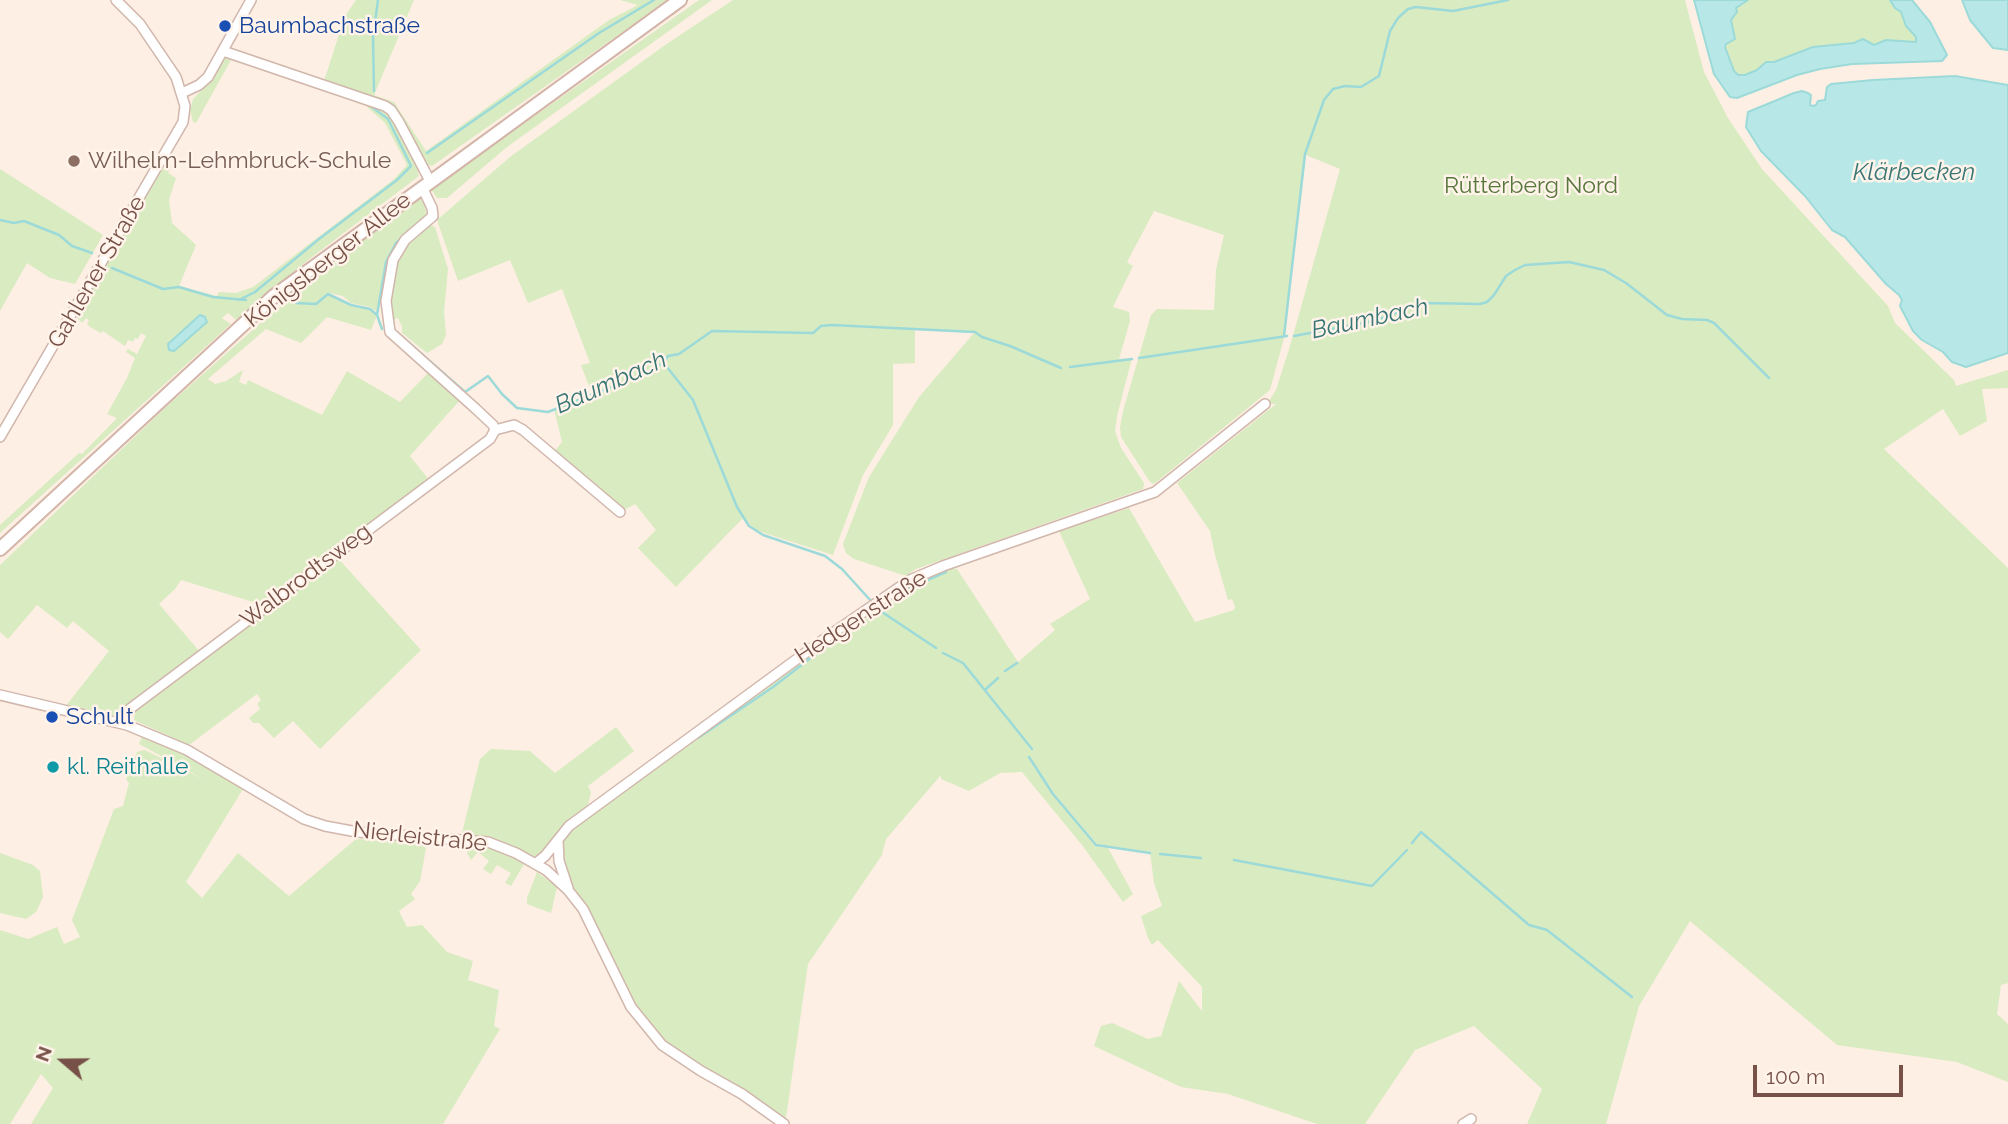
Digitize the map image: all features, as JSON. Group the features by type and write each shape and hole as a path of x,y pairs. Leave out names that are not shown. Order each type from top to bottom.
{"main road":[{"name":"Königsberger Allee","path":"0,549 274,296 680,0"}],"street":[{"name":"Gahlener Straße","path":"0,437 183,122 185,106 182,93 166,60 140,24 116,0"},
{"path":"182,93 208,77 251,0"},
{"path":"223,51 391,110 399,121 426,184 433,216 405,240 393,260 386,301 387,324 394,338 493,425 495,430 514,425 523,430 620,512"},
{"name":"Hedgenstraße","path":"535,864 569,826 827,637 910,580 1155,492 1265,404"},
{"name":"Walbrodtsweg","path":"121,723 127,710 490,439 495,430"},
{"name":"Nierleistraße","path":"0,695 121,723 187,750 304,819 325,827 488,842 516,853 568,890 583,909 631,1007 662,1045 701,1072 742,1094 784,1124"},
{"path":"558,841 559,861 568,890"}],"green space":[{"path":"356,0 414,0 374,95 394,102 426,151 609,20 638,5 620,0 668,0 432,166 425,164 396,112 376,98 324,81 345,16"},
{"path":"699,0 712,0 507,147 447,198 437,198 431,189"},
{"name":"Rütterberg Nord","path":"733,0 1685,0 1704,72 1728,118 1762,169 1888,306 1895,323 1954,380 1956,386 2008,370 2008,388 1982,389 1987,421 1960,436 1943,409 1884,449 2008,568 2008,983 2001,985 1997,1014 2008,1024 2008,1082 1957,1062 1837,1045 1690,921 1639,1006 1606,1124 1527,1124 1542,1089 1474,1026 1415,1050 1365,1124 1317,1124 1228,1094 1181,1087 1094,1046 1101,1026 1112,1023 1148,1039 1161,1036 1179,981 1202,1011 1202,987 1158,940 1152,945 1148,938 1141,916 1162,906 1154,883 1150,852 1097,844 1057,797 1029,757 1052,793 1093,843 1108,848 1133,894 1123,902 1082,845 1022,772 1000,773 969,791 941,779 941,775 886,839 882,855 808,964 786,1118 668,1043 639,1011 592,915 572,887 563,862 562,842 568,831 811,651 907,585 949,568 957,569 1018,662 1055,630 1050,624 1090,599 1059,531 1129,508 1195,622 1234,610 1232,599 1228,600 1210,531 1177,483 1276,404 1267,404 1276,390 1290,346 1340,169 1306,155 1284,338 1270,390 1154,484 1150,482 1121,437 1123,411 1151,315 1157,309 1214,310 1216,270 1224,235 1154,211 1127,262 1133,266 1113,307 1129,312 1130,321 1119,359 1132,358 1115,431 1121,448 1144,483 1143,489 916,569 906,576 854,559 846,553 843,544 869,477 919,397 974,333 915,330 915,363 893,364 893,425 863,475 833,555 755,530 744,517 676,587 638,548 656,530 635,504 624,510 554,452 562,442 554,409 592,394 581,365 590,363 562,289 528,303 510,260 458,281 437,220 510,157 668,43"},
{"path":"1748,0 1890,0 1901,12 1903,20 1916,37 1916,42 1874,45 1863,39 1854,43 1813,47 1774,62 1766,62 1745,75 1738,75 1725,47 1734,33 1731,20 1736,8"},
{"path":"226,56 379,106 391,114 416,164 419,176 312,257 236,320 228,313 222,318 231,324 0,533 0,525 79,453 82,454 117,418 107,414 135,358 126,352 128,349 137,354 146,336 141,333 133,342 128,340 125,346 103,331 101,333 90,327 86,318 82,323 76,316 162,169 171,167 168,173 176,178 169,200 172,223 196,245 179,286 217,296 219,292 236,293 253,287 393,180 407,165 385,123 366,106 231,60 196,123 193,122 190,110 193,99 213,79"},
{"path":"0,169 103,235 75,284 50,278 27,263 0,311"},
{"path":"420,198 425,202 426,215 396,243 386,262 377,312 370,307 351,303 343,296 328,293 351,306 370,310 377,315 371,330 327,317 301,343 266,329 208,379 215,384 226,381 243,370 239,382 246,385 248,380 322,415 347,371 400,402 429,372 461,399 410,456 430,481 263,605 181,580 159,604 200,652 116,716 65,707 109,651 73,621 67,628 37,605 8,639 0,632 0,565 168,405 264,320"},
{"path":"431,225 435,227 448,269 444,312 446,335 442,344 427,353 402,333 398,318 390,321 388,312 396,265 404,249"},
{"path":"336,556 421,650 320,749 293,721 274,738 259,723 253,723 249,718 260,709 257,704 261,700 257,694 189,745 134,720 135,711"},
{"path":"616,727 634,751 588,786 591,792 588,805 567,823 542,855 533,857 491,837 462,833 480,759 491,749 530,751 555,773"},
{"path":"142,737 185,755 243,789 186,882 202,898 238,853 289,896 356,839 427,843 420,881 411,894 415,899 399,911 407,927 422,925 447,952 473,961 468,980 499,990 494,1026 500,1029 443,1124 31,1124 53,1088 41,1074 10,1124 0,1124 0,930 28,939 57,927 64,944 80,937 72,920 114,809 123,806 129,783 126,779 137,752 145,750 207,781 139,744"},
{"path":"470,844 501,851 524,864 511,886 505,883 511,873 497,865 491,874 483,869 489,861 478,852 471,860 467,853"},
{"path":"0,853 33,865 40,871 43,897 36,912 26,919 0,913"},
{"path":"537,872 557,887 551,913 527,904"}],"water":[{"path":"1694,0 1748,0 1736,8 1737,12 1731,20 1735,39 1725,47 1738,75 1745,75 1766,62 1774,62 1813,47 1854,43 1863,39 1874,45 1886,40 1916,42 1916,37 1906,26 1901,12 1890,0 1912,0 1930,22 1947,55 1942,61 1852,64 1820,69 1737,98 1730,97 1714,74"},
{"path":"1962,0 2008,0 2008,50 1993,48 1970,20"},
{"name":"Klärbecken","path":"1955,76 2008,85 2008,353 1966,367 1952,362 1943,352 1922,340 1913,331 1900,306 1902,300 1899,295 1845,237 1832,230 1805,196 1761,151 1746,127 1748,112 1802,91 1811,95 1810,105 1813,106 1818,101 1825,100 1827,87 1831,84"},
{"path":"200,315 205,317 207,322 174,351 169,350 168,344"}],"waterway":[{"path":"374,91 373,37 378,0"},
{"path":"427,153 599,33 654,0"},
{"path":"1284,336 1305,154 1324,100 1333,89 1345,86 1361,87 1379,76 1390,31 1408,9 1416,7 1453,11 1508,0"},
{"path":"239,300 255,292 411,166 388,119 372,107"},
{"name":"Baumbach","path":"0,220 14,223 24,221 59,235 72,246 92,253"},
{"path":"377,315 386,262 396,243 402,238"},
{"name":"Baumbach","path":"1294,336 1374,321 1423,303 1480,304 1487,302 1494,295 1506,276 1525,265 1569,262 1604,270 1626,283 1667,315 1714,323 1769,378"},
{"name":"Baumbach","path":"112,268 163,289 179,287 213,297 246,300"},
{"name":"Baumbach","path":"296,303 316,304 328,294 351,305 370,309 377,315 382,329"},
{"name":"Baumbach","path":"400,335 465,392 488,376 517,408 548,412 649,372 668,356 679,354 712,331 813,333 821,326 832,325 975,332 1061,368"},
{"name":"Baumbach","path":"1139,358 1287,336"},
{"name":"Baumbach","path":"1070,367 1132,359"},
{"path":"663,362 693,400 737,507 749,526 763,535 825,556 842,569 871,601"},
{"path":"882,605 909,588 946,572"},
{"path":"876,608 936,648"},
{"path":"698,738 773,687 865,616"},
{"path":"943,653 963,663 1032,749"},
{"path":"1005,671 1017,663"},
{"path":"986,689 998,678"},
{"path":"1029,757 1053,794 1096,845 1150,853"},
{"path":"1412,843 1421,832 1529,925 1547,930 1632,997"},
{"path":"1234,860 1372,886 1407,850"},
{"path":"1160,854 1201,858"}],"place":[{"name":"Baumbachstraße","path":"225,26"},
{"name":"Wilhelm-Lehmbruck-Schule","path":"74,161"},
{"name":"Schult","path":"52,717"},
{"name":"kl. Reithalle","path":"53,767"}]}
